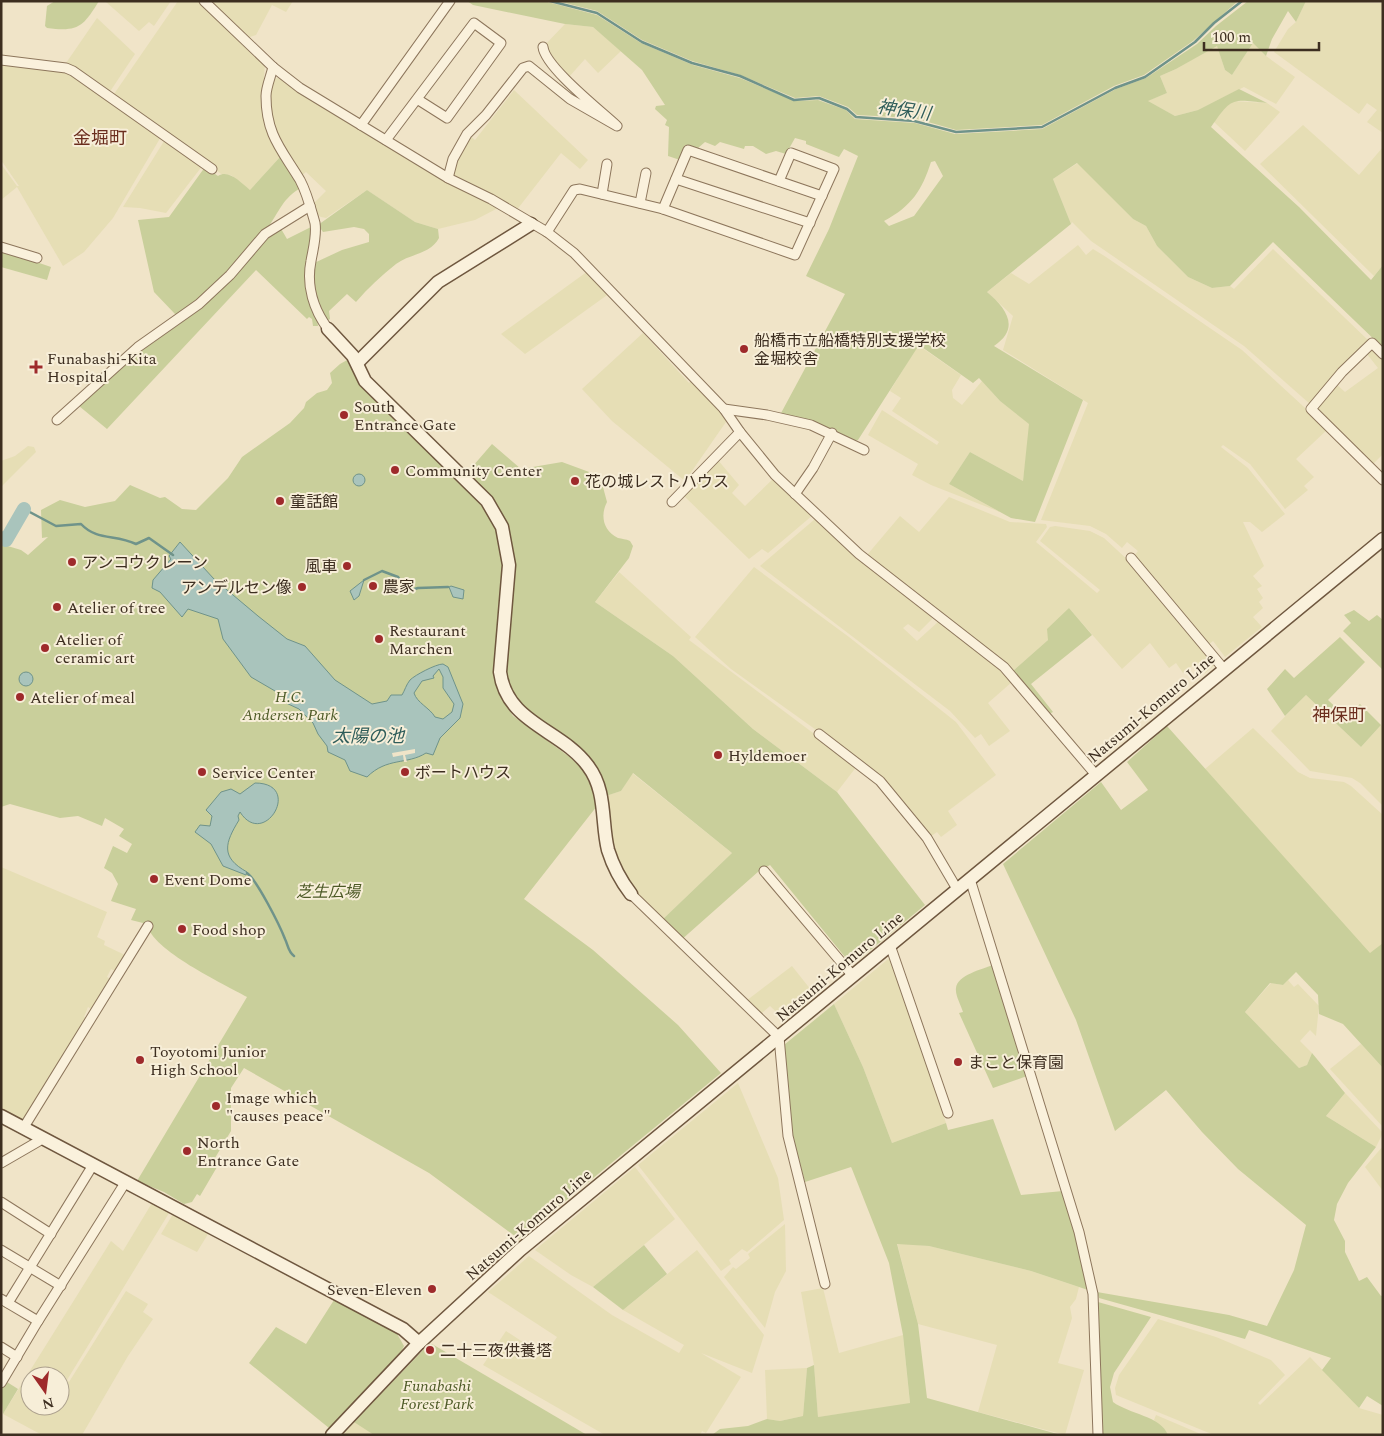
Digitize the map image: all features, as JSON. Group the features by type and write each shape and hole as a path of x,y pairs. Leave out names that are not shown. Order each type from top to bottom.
{"street":[{"path":"204,1 273,67 300,88 448,178 491,199 546,232 574,253 724,409 775,475 859,554 1004,667 1096,775"},
{"path":"361,125 450,1"},
{"path":"386,140 474,23 501,43 447,118 417,99"},
{"path":"448,178 453,158 467,134 486,115 523,68 529,66 570,99 617,126 579,93 546,57 543,48"},
{"path":"1,60 66,68 73,71 212,169"},
{"path":"273,67 266,94 267,114 277,146 300,181 310,206 315,226 309,283 314,305 328,329 357,363 365,381 482,495 499,521 508,548 509,565 500,672 502,683 517,710 577,754 592,772 603,802 609,850 620,878 631,894 778,1038 788,1136 826,1284"},
{"path":"663,209 688,150 822,196"},
{"path":"546,232 574,190 580,189 663,209 796,255 834,168 791,153 779,181"},
{"path":"602,194 607,164"},
{"path":"640,203 646,173"},
{"path":"676,179 810,224"},
{"path":"57,420 138,348 199,304 230,275 265,234 310,206"},
{"path":"357,363 438,282 531,224"},
{"path":"1,247 37,258"},
{"path":"1383,354 1372,343 1342,372 1311,409 1383,480"},
{"path":"724,409 767,415 810,425 832,433 864,450"},
{"path":"672,502 740,432"},
{"path":"795,494 813,468 832,433"},
{"name":"Natsumi-Komuro Line","path":"332,1435 419,1343 542,1232 1223,668 1383,539"},
{"path":"1131,558 1223,668"},
{"path":"819,734 880,781 927,838 958,889"},
{"path":"764,871 853,976"},
{"path":"970,879 1079,1232 1093,1294 1098,1435"},
{"path":"24,1127 148,926"},
{"path":"890,944 948,1113"},
{"path":"1,1116 402,1329 419,1343"},
{"path":"1,1163 41,1137"},
{"path":"38,1320 5,1301 31,1267 94,1165"},
{"path":"1,1383 38,1320 125,1183"},
{"path":"1,1202 52,1234"},
{"path":"1,1250 61,1286"},
{"path":"1,1347 17,1357"}],"shaded area":[{"path":"171,1 154,26 149,22 139,31 106,2"},
{"path":"178,1 200,1 265,63 263,94 280,157 250,190 231,175 221,174 206,161 116,98 114,94"},
{"path":"209,1 293,1 286,12 272,5 256,35 247,38"},
{"path":"1306,1 1383,3 1383,133 1367,122 1377,110 1367,103 1359,114 1274,52 1288,29 1296,22"},
{"path":"97,18 135,54 108,92 64,66"},
{"path":"565,24 593,27 621,51 598,73 585,59 568,78 544,46"},
{"path":"1253,43 1266,56 1295,77 1276,104 1244,87 1198,110 1175,116 1147,101 1167,93 1160,76 1217,45 1225,70 1232,75"},
{"path":"1,62 67,71 162,135 113,218 84,252 63,266 17,187 1,200 1,164 17,186 19,186 1,160"},
{"path":"278,78 446,181 498,208 475,220 438,229 415,222 367,190 326,218 321,217 316,214 313,204 326,191 306,172 301,176 284,154 270,114 269,94 273,79"},
{"path":"514,90 588,160 580,169 561,153 516,211 451,176 469,135 475,140"},
{"path":"1231,101 1267,103 1280,112 1245,151 1214,122 1222,108"},
{"path":"1303,125 1359,175 1383,147 1383,265 1374,276 1260,164"},
{"path":"166,138 203,165 166,213 123,207"},
{"path":"1078,163 1133,219 1146,226 1157,246 1188,277 1212,288 1230,286 1234,289 1273,249 1369,341 1310,404 1244,346 1091,241 1072,222 1071,224 1053,179"},
{"path":"1078,245 1086,255 1093,249 1106,257 1242,350 1328,429 1296,459 1314,477 1304,486 1308,490 1285,509 1250,464 1223,445 1221,447 1248,468 1285,514 1262,532 1250,522 1243,522 1264,566 1253,576 1262,586 1257,589 1263,598 1259,602 1263,608 1253,617 1262,627 1225,657 1213,641 1208,645 1133,557 1138,551 1127,542 1122,548 1106,534 1090,526 1041,520 1088,403 1003,350 1013,316 987,292 1011,273 1029,284"},
{"path":"588,271 610,293 525,354 501,334"},
{"path":"643,333 689,383 692,380 728,419 685,481 612,421 582,389"},
{"path":"918,345 961,375 952,390 953,398 962,405 982,381 1000,401 1030,424 1023,481 970,452 949,484 1000,512 931,485 912,475 918,464 868,435 882,410 937,445 939,442 892,411 901,398 890,391"},
{"path":"1373,348 1383,358 1383,454 1373,464 1315,408 1337,385 1345,392 1378,368 1367,354"},
{"path":"28,446 34,447 36,452 1,487 1,461 15,456"},
{"path":"717,459 739,485 732,493 745,506 775,477 813,515 768,553 762,549 749,559 682,494"},
{"path":"949,497 1010,522 1046,524 1047,527 1036,542 1097,593 1100,590 1040,541 1050,527 1055,526 1090,531 1104,538 1130,562 1217,663 1205,673 1197,662 1183,673 1176,663 1169,668 1150,643 1122,669 1069,608 1048,640 1013,671 867,555 900,516 919,532"},
{"path":"815,519 856,557 933,618 919,632 908,624 903,628 917,641 939,621 1002,671 1012,682 988,703 1010,731 989,746 981,734 975,738 950,711 760,566"},
{"path":"754,567 849,637 956,722 996,775 948,811 957,825 941,837 937,832 930,837 882,781 819,732 731,669 695,637"},
{"path":"619,572 691,637 689,640 857,766 837,792 753,729 673,656 595,602"},
{"path":"1306,695 1361,747 1381,725 1383,727 1383,806 1360,783 1352,778 1310,771 1271,731"},
{"path":"1253,728 1298,772 1310,778 1344,782 1383,815 1383,943 1370,954 1205,769"},
{"path":"632,773 732,853 661,921 628,884 613,849 606,796 621,791"},
{"path":"1,867 107,912 97,937 105,941 104,945 127,956 117,972 111,969 107,977 112,980 93,1010 88,1007 84,1017 88,1019 25,1122 1,1109"},
{"path":"893,955 946,1123 892,1143 863,1067 834,1004"},
{"path":"792,966 815,995 785,1020 770,1006 761,1014 746,1001"},
{"path":"1288,980 1294,987 1298,984 1319,1006 1316,1036 1310,1030 1300,1041 1312,1053 1307,1065 1299,1068 1245,1012 1271,983 1283,985"},
{"path":"1361,1044 1383,1068 1383,1127 1330,1069"},
{"path":"738,1083 778,1178 784,1220 747,1252 742,1249 729,1260 731,1264 721,1271 638,1165"},
{"path":"1345,1093 1383,1133 1376,1147 1326,1116"},
{"path":"1383,1146 1383,1191 1365,1167"},
{"path":"635,1167 675,1219 593,1287 571,1275 535,1250"},
{"path":"152,1203 169,1213 70,1375 70,1366 33,1366 111,1241 123,1251"},
{"path":"173,1214 208,1234 197,1252 161,1234"},
{"path":"785,1224 786,1271 775,1292 765,1328 724,1277 733,1267 736,1269 750,1258 748,1254"},
{"path":"897,1243 929,1246 1031,1271 1079,1287 1076,1299 1070,1307 1072,1318 1058,1363 1084,1370 1065,1435 978,1412 997,1345 918,1324"},
{"path":"697,1250 764,1335 752,1373 701,1353 741,1377 706,1433 702,1431 700,1435 605,1435 483,1365 506,1331 544,1356 557,1337 488,1292 529,1256 612,1315 679,1353 684,1345 623,1310"},
{"path":"823,1288 839,1353 903,1335 910,1404 818,1417 814,1365 801,1292"},
{"path":"126,1291 148,1304 143,1312 153,1319 128,1356 82,1435 42,1435 3,1414 20,1387 20,1416 70,1416 70,1380"},
{"path":"1158,1319 1216,1337 1271,1360 1285,1375 1258,1403 1260,1405 1310,1357 1359,1408 1383,1415 1383,1435 1214,1435 1116,1395 1115,1388 1119,1375"},
{"path":"807,1368 803,1416 780,1421 767,1419 765,1370"},
{"path":"1156,1415 1203,1435 1168,1435 1154,1420"},
{"path":"355,1421 377,1435 343,1435"}],"green space":[{"path":"55,1 99,1 79,26 66,29 47,28 45,26 47,6"},
{"path":"467,1 544,1 597,15 641,43 693,65 740,78 795,101 818,100 846,110 855,119 915,123 955,134 1042,129 1116,89 1146,78 1197,44 1216,26 1248,1 1306,1 1296,22 1288,11 1272,39 1266,56 1253,43 1232,75 1225,70 1217,46 1160,76 1167,93 1148,101 1175,116 1198,110 1239,89 1267,103 1233,102 1228,105 1211,127 1299,207 1371,280 1383,265 1383,348 1273,242 1230,286 1212,288 1188,277 1157,246 1146,226 1133,219 1077,163 1053,179 1071,224 987,292 1005,311 1009,325 1002,339 994,346 1083,400 1035,522 1011,518 949,484 970,452 1023,481 1029,424 1000,401 979,378 973,383 919,345 858,440 854,441 780,415 845,294 806,276 829,229 858,156 844,149 839,157 806,144 806,141 795,138 786,154 776,151 766,154 753,146 745,146 744,149 720,142 715,146 705,142 698,148 685,145 680,160 668,156 669,127 665,125 667,120 655,109 656,106 665,105 642,70 593,27 565,24 473,5","holes":["935,161 943,176 914,216 889,226 884,221 902,209 915,196 924,181 931,162"]},
{"path":"557,1 1238,1 1193,41 1144,75 1114,86 1042,125 956,130 914,118 857,115 848,107 819,96 795,98 740,75 692,61 642,40 597,11"},
{"path":"280,157 298,182 299,189 288,198 266,230 236,264 181,315 175,314 154,292 138,220 169,217 205,167 218,176 226,174 231,176 250,190"},
{"path":"367,190 415,222 438,229 439,238 425,251 396,264 356,302 347,294 329,311 330,319 327,321 316,303 312,264 342,250 369,242 369,234 364,229 354,227 323,232 318,225"},
{"path":"313,226 308,264 318,326 313,326 312,319 309,317 307,319 256,270 107,429 79,406 140,352 202,308 232,278 267,237 280,227 287,239"},
{"path":"1,250 51,267 47,280 1,267"},
{"name":"H.C. Andersen Park","path":"349,359 366,392 477,498 496,528 503,565 495,672 499,694 513,716 571,758 583,770 594,792 597,806 524,899 593,950 678,1025 721,1073 519,1239 429,1173 244,1068 231,1088 231,1131 212,1163 217,1167 200,1196 197,1194 192,1202 184,1204 164,1192 137,1181 247,997 206,975 161,945 147,924 131,920 136,909 111,901 118,884 112,873 104,868 113,846 127,853 132,844 119,836 124,829 105,818 102,826 78,816 60,818 10,804 1,807 1,544 21,550 28,555 48,537 42,538 41,510 60,500 85,507 115,501 130,485 160,498 165,497 182,509 196,510 228,478 242,457 290,423 304,408 306,402 317,393 327,390 332,383 330,373"},
{"path":"492,444 521,469 562,462 600,476 607,502 603,517 606,527 613,535 630,541 633,546 629,558 595,602 673,656 753,729 837,792 925,905 861,958 845,957 770,865 759,871 680,941 661,921 732,853 633,773 621,791 606,796 604,788 525,712 505,682 513,557 466,474"},
{"path":"1069,608 1092,635 1031,684 1053,712 1049,714 1013,671 1048,640 1047,629"},
{"path":"1354,610 1369,621 1377,615 1383,620 1383,670 1343,631 1351,623 1344,615"},
{"path":"1340,637 1365,662 1328,700 1345,716 1360,704 1381,725 1361,747 1306,695 1285,716 1267,689 1285,669 1294,678"},
{"path":"1167,726 1370,953 1383,943 1383,1068 1343,1024 1319,1014 1318,995 1296,972 1283,985 1270,983 1245,1012 1299,1068 1307,1065 1312,1053 1345,1093 1326,1116 1376,1147 1348,1183 1337,1204 1334,1220 1345,1241 1345,1252 1359,1281 1367,1277 1381,1296 1383,1295 1383,1406 1367,1396 1359,1408 1322,1370 1331,1358 1249,1330 1245,1339 1099,1298 1097,1292 1229,1315 1267,1326 1294,1270 1306,1225 1238,1169 1202,1132 1166,1090 1115,1131 1076,1020 1003,864 1101,782 1121,810 1148,790 1127,762"},
{"path":"993,965 1027,1076 993,1088 959,1013 963,1012 957,997 956,988 957,983 961,979"},
{"path":"834,1004 863,1067 892,1143 946,1123 948,1130 993,1119 1021,1195 1063,1191 1076,1233 1088,1290 1031,1271 929,1246 897,1244 918,1324 927,1398 1061,1435 712,1435 720,1429 748,1426 767,1419 780,1421 803,1416 807,1368 814,1365 818,1417 910,1403 903,1335 889,1263 852,1169 851,1167 805,1182 792,1135 784,1045"},
{"path":"644,1245 667,1274 623,1310 593,1287"},
{"path":"334,1300 396,1332 404,1346 401,1352 329,1428 249,1363 276,1327 306,1344"},
{"path":"1098,1302 1151,1317 1114,1373 1110,1387 1113,1402 1152,1419 1168,1435 1102,1435"},
{"name":"Funabashi Forest Park","path":"429,1344 587,1435 374,1435 354,1422"},
{"path":"7,1382 18,1389 3,1414 1,1390"}],"water":[{"path":"359,474 365,480 359,486 353,480"},
{"name":"太陽の池","path":"180,542 214,579 287,639 305,646 335,680 372,704 387,701 391,695 402,695 413,678 443,664 448,667 463,704 460,718 440,738 433,755 426,753 419,757 382,766 367,777 350,771 345,760 328,752 327,746 313,723 299,709 284,702 275,691 251,677 223,639 218,619 188,609 182,617 160,592 152,588 153,580 171,559 169,556","holes":["439,669 443,677 443,688 454,704 452,712 443,719 435,717 418,700 414,693 422,681 434,678 433,676"]},
{"path":"364,580 359,596 354,600 350,591"},
{"path":"449,587 464,590 463,599 453,597"},
{"path":"23,672 29,672 33,679 29,686 23,686 19,682 19,676"},
{"path":"255,783 269,786 277,793 278,802 275,812 268,820 259,824 250,822 240,812 238,816 239,820 228,843 228,849 232,861 247,872 246,875 223,866 211,844 195,832 200,825 210,826 212,816 206,810 221,792 231,789 240,794"}],"pier":[{"path":"415,749 415,753 405,755 407,762 404,762 403,755 393,757 392,753"}],"waterway":[{"name":"神保川","path":"550,1 597,13 642,42 692,63 740,76 794,100 819,98 847,109 856,117 914,121 956,132 1042,127 1115,88 1145,77 1195,42 1214,23 1242,1"},
{"path":"24,509 56,526 81,524 93,533 136,544 149,538 173,555"},
{"path":"1,538 6,540 24,509"},
{"path":"364,580 382,571 398,577 408,591 418,588 448,587"},
{"path":"247,873 262,894 289,950 294,956"}],"place":[{"name":"船橋市立船橋特別支援学校 金堀校舎","path":"744,349"},
{"name":"Funabashi-Kita Hospital","path":"36,367"},
{"name":"South Entrance Gate","path":"344,415"},
{"name":"Community Center","path":"395,470"},
{"name":"花の城レストハウス","path":"575,481"},
{"name":"童話館","path":"280,501"},
{"name":"アンコウクレーン","path":"72,562"},
{"name":"風車","path":"347,566"},
{"name":"農家","path":"373,586"},
{"name":"アンデルセン像","path":"302,587"},
{"name":"Atelier of tree","path":"57,607"},
{"name":"Restaurant Marchen","path":"379,639"},
{"name":"Atelier of ceramic art","path":"45,648"},
{"name":"Atelier of meal","path":"20,697"},
{"name":"Hyldemoer","path":"718,755"},
{"name":"Service Center","path":"202,772"},
{"name":"ボートハウス","path":"405,772"},
{"name":"Event Dome","path":"154,879"},
{"name":"Food shop","path":"182,929"},
{"name":"Toyotomi Junior High School","path":"140,1060"},
{"name":"まこと保育園","path":"958,1062"},
{"name":"Image which \"causes peace\"","path":"216,1106"},
{"name":"North Entrance Gate","path":"187,1151"},
{"name":"Seven-Eleven","path":"432,1289"},
{"name":"二十三夜供養塔","path":"430,1350"}],"district":[{"name":"金堀町","path":"100,138"},
{"name":"神保町","path":"1339,715"}],"park label":[{"name":"芝生広場","path":"328,891"}]}
